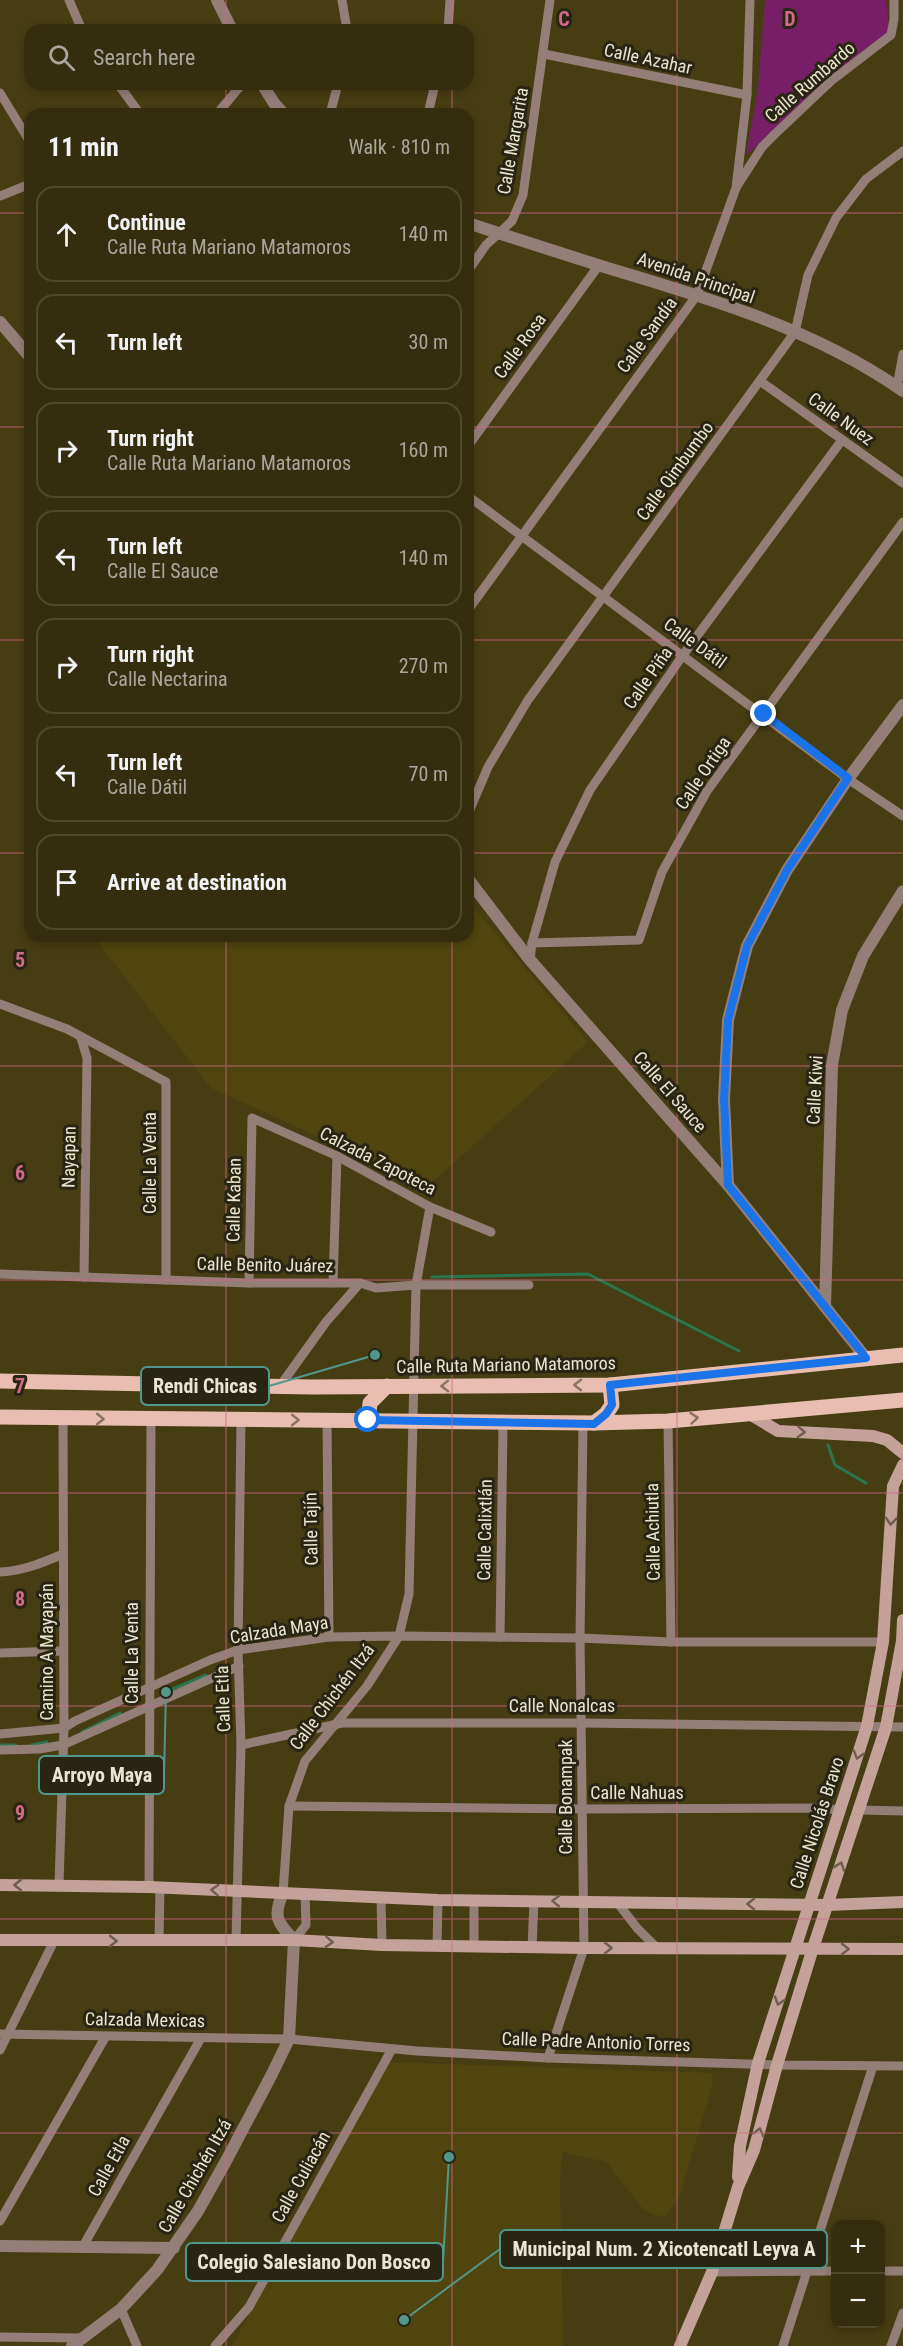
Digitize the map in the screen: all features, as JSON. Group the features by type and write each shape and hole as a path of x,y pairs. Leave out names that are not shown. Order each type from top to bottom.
{"main road":[{"name":"Calle Ruta Mariano Matamoros","path":"0,1381 412,1387 610,1385 903,1355"},
{"path":"588,1423 606,1414 612,1405 610,1385"},
{"path":"368,1420 370,1402 387,1386"},
{"path":"0,1417 368,1420 503,1424 588,1423 668,1421 903,1400"},
{"path":"748,1413 778,1431 873,1436 887,1440 903,1453"},
{"name":"Calle Nicolás Bravo","path":"738,2187 740,2146 758,2063 867,1726 884,1642 893,1486 903,1465"},
{"name":"Calle Nicolás Bravo","path":"680,2346 712,2271 738,2187 754,2150 813,1948 886,1727 902,1641 903,1620"},
{"path":"0,1885 305,1893 438,1900 827,1905 903,1902"},
{"path":"0,1940 294,1940 382,1945 532,1948 903,1949"}],"street":[{"path":"69,0 79,24"},
{"path":"217,0 229,24"},
{"path":"342,0 346,24"},
{"path":"448,24 450,0"},
{"name":"Calle Margarita","path":"474,262 486,245 512,220 523,195 550,0"},
{"name":"Calle Sandía","path":"474,602 697,295 735,188 747,96 750,0"},
{"name":"Calle Rumbardo","path":"735,188 762,147 775,134 831,81 891,35 894,0"},
{"name":"Calle Azahar","path":"544,54 747,96"},
{"path":"122,90 135,108"},
{"path":"222,108 237,90"},
{"path":"266,90 279,108"},
{"path":"332,108 337,90"},
{"path":"429,108 434,90"},
{"path":"0,93 24,132"},
{"name":"Calle Qimbumbo","path":"474,800 488,767 528,700 795,332 808,275 836,218 866,179 903,151"},
{"path":"0,196 24,186"},
{"name":"Avenida Principal","path":"474,225 697,295 795,332 840,353 900,389"},
{"name":"Calle Rosa","path":"474,438 599,265"},
{"path":"0,322 24,350"},
{"path":"900,389 903,354"},
{"name":"Calle Nuez","path":"760,381 903,483"},
{"name":"Calle Piña","path":"530,960 532,943 555,862 590,790 683,655 842,440"},
{"name":"Calle Dátil","path":"474,500 848,778 903,816"},
{"name":"Calle Ortiga","path":"532,943 639,940 662,872 707,791 903,522"},
{"path":"728,1185 724,1099 728,1031 747,946 787,870 848,778 903,705"},
{"name":"Calle El Sauce","path":"474,887 530,960 728,1185 866,1358"},
{"name":"Calle Kiwi","path":"825,1306 832,1065 842,1010 863,956 903,891"},
{"path":"0,1004 67,1029 81,1038"},
{"name":"Calle La Venta","path":"81,1038 166,1082 166,1280"},
{"name":"Nayapan","path":"81,1038 87,1058 84,1277"},
{"name":"Calzada Zapoteca","path":"252,1118 337,1156 430,1207 491,1232"},
{"name":"Calle Kaban","path":"249,1283 252,1118"},
{"path":"333,1283 337,1156"},
{"name":"Calle Chichén Itzá","path":"77,2342 121,2310 142,2289 174,2248 220,2171 289,2039 294,1940 279,1925 277,1916 278,1905 283,1893 289,1806 305,1761 367,1686 399,1636 409,1594 411,1422 416,1285 430,1207"},
{"name":"Calle Benito Juárez","path":"0,1274 249,1283 360,1283 376,1288 416,1285 529,1285"},
{"path":"280,1386 326,1322 360,1283"},
{"name":"Camino A Mayapán","path":"59,1885 64,1728 63,1419"},
{"name":"Calle La Venta","path":"151,1420 149,1707 154,1888 159,1941"},
{"name":"Calle Etla","path":"236,1941 241,1745 238,1650 241,1420"},
{"name":"Calle Tajín","path":"327,1420 328,1637"},
{"name":"Calle Achiutla","path":"668,1421 671,1642"},
{"name":"Calle Bonampak","path":"548,2058 584,1948 581,1809 583,1723 580,1638 588,1423"},
{"name":"Calle Calixtlán","path":"500,1637 503,1424"},
{"path":"0,1572 33,1567 63,1554"},
{"name":"Calzada Maya","path":"0,1734 64,1728 75,1720 210,1660 238,1650 328,1637 580,1638 671,1642 884,1642"},
{"path":"0,1653 63,1652"},
{"name":"Calzada Maya","path":"0,1750 39,1749 63,1744 239,1666"},
{"name":"Calle Nonalcas","path":"241,1745 337,1724 583,1723 903,1727"},
{"name":"Calle Nahuas","path":"289,1806 581,1809 821,1808 841,1810"},
{"path":"859,1810 903,1811"},
{"path":"294,1940 306,1925 305,1893"},
{"path":"381,1897 382,1945"},
{"path":"437,1946 438,1900"},
{"path":"474,1900 474,1946"},
{"path":"532,1948 534,1901"},
{"path":"617,1902 637,1928 658,1948"},
{"path":"0,2050 5,2034 54,1941"},
{"name":"Calzada Mexicas","path":"5,2034 289,2039"},
{"path":"0,2221 106,2036"},
{"name":"Calle Etla","path":"82,2248 201,2038"},
{"name":"Calle Padre Antonio Torres","path":"289,2039 392,2049 548,2058 777,2065 903,2066"},
{"name":"Calle Culiacán","path":"221,2344 249,2307 392,2049"},
{"path":"783,2346 873,2066"},
{"path":"0,2246 174,2248"},
{"path":"712,2271 831,2271"},
{"path":"885,2271 903,2271"},
{"path":"121,2310 137,2346"},
{"path":"891,2346 903,2313"},
{"path":"0,2337 77,2342"}],"shaded area":[{"path":"765,0 886,0 890,40 746,155 758,88"},
{"path":"474,908 588,1042 428,1186 211,1088 98,942 474,942"},
{"path":"388,2062 713,2073 711,2090 679,2198 665,2216 655,2215 643,2209 606,2162 563,2152 560,2177 563,2346 232,2346"}],"waterway":[{"path":"432,1277 588,1274 739,1351"},
{"path":"828,1445 835,1465 866,1483"},
{"path":"166,1692 206,1675"},
{"path":"82,1732 120,1713"},
{"path":"32,1745 47,1742"},
{"path":"0,1745 16,1745"}],"place":[{"name":"Rendi Chicas","path":"375,1355"},
{"name":"Arroyo Maya","path":"166,1692"},
{"name":"Colegio Salesiano Don Bosco","path":"449,2157"},
{"name":"Municipal Num. 2 Xicotencatl Leyva A","path":"404,2320"}],"route":[{"path":"368,1420 594,1424 606,1414 612,1405 610,1385 866,1358 728,1185 724,1099 728,1020 747,946 787,870 848,778 764,714"}]}
